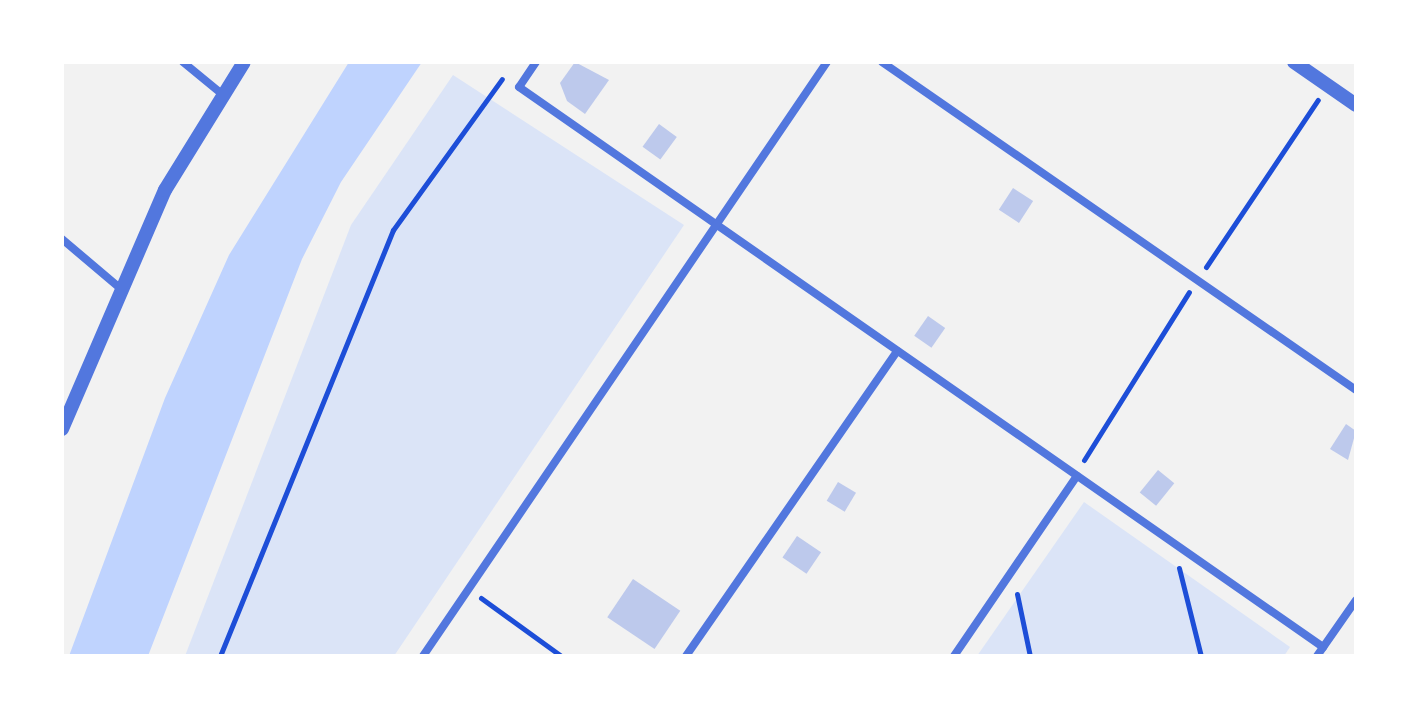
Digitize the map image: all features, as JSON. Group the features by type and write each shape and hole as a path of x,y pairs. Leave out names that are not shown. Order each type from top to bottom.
{"street":[{"path":"183,62 222,94"},
{"path":"62,429 165,190 244,62"},
{"path":"536,62 519,87 1323,647"},
{"path":"423,656 827,62"},
{"path":"882,62 1356,390"},
{"path":"1294,62 1356,105"},
{"path":"62,239 121,289"},
{"path":"686,656 897,351"},
{"path":"954,656 1077,476"},
{"path":"1317,656 1356,600"}],"path":[{"path":"220,656 393,230 506,74"},
{"path":"1173,543 1201,656"},
{"path":"1012,570 1030,656"},
{"path":"468,589 561,656"}],"shaded area":[{"path":"453,75 684,225 394,656 185,656 351,225"},
{"path":"1084,502 1290,647 1284,656 977,656"}],"water":[{"path":"349,62 422,62 341,182 302,259 148,656 69,656 165,398 229,255"}],"building":[{"path":"575,62 609,80 585,114 567,101 560,83"},
{"path":"659,124 677,137 660,160 643,147"},
{"path":"1013,188 1033,201 1019,223 999,210"},
{"path":"928,316 945,328 931,348 914,336"},
{"path":"1346,424 1356,431 1348,460 1330,449"},
{"path":"1158,470 1174,483 1156,506 1140,493"},
{"path":"838,482 856,493 845,512 827,501"},
{"path":"797,536 821,552 807,574 782,558"},
{"path":"633,579 680,611 655,649 607,617"}]}
